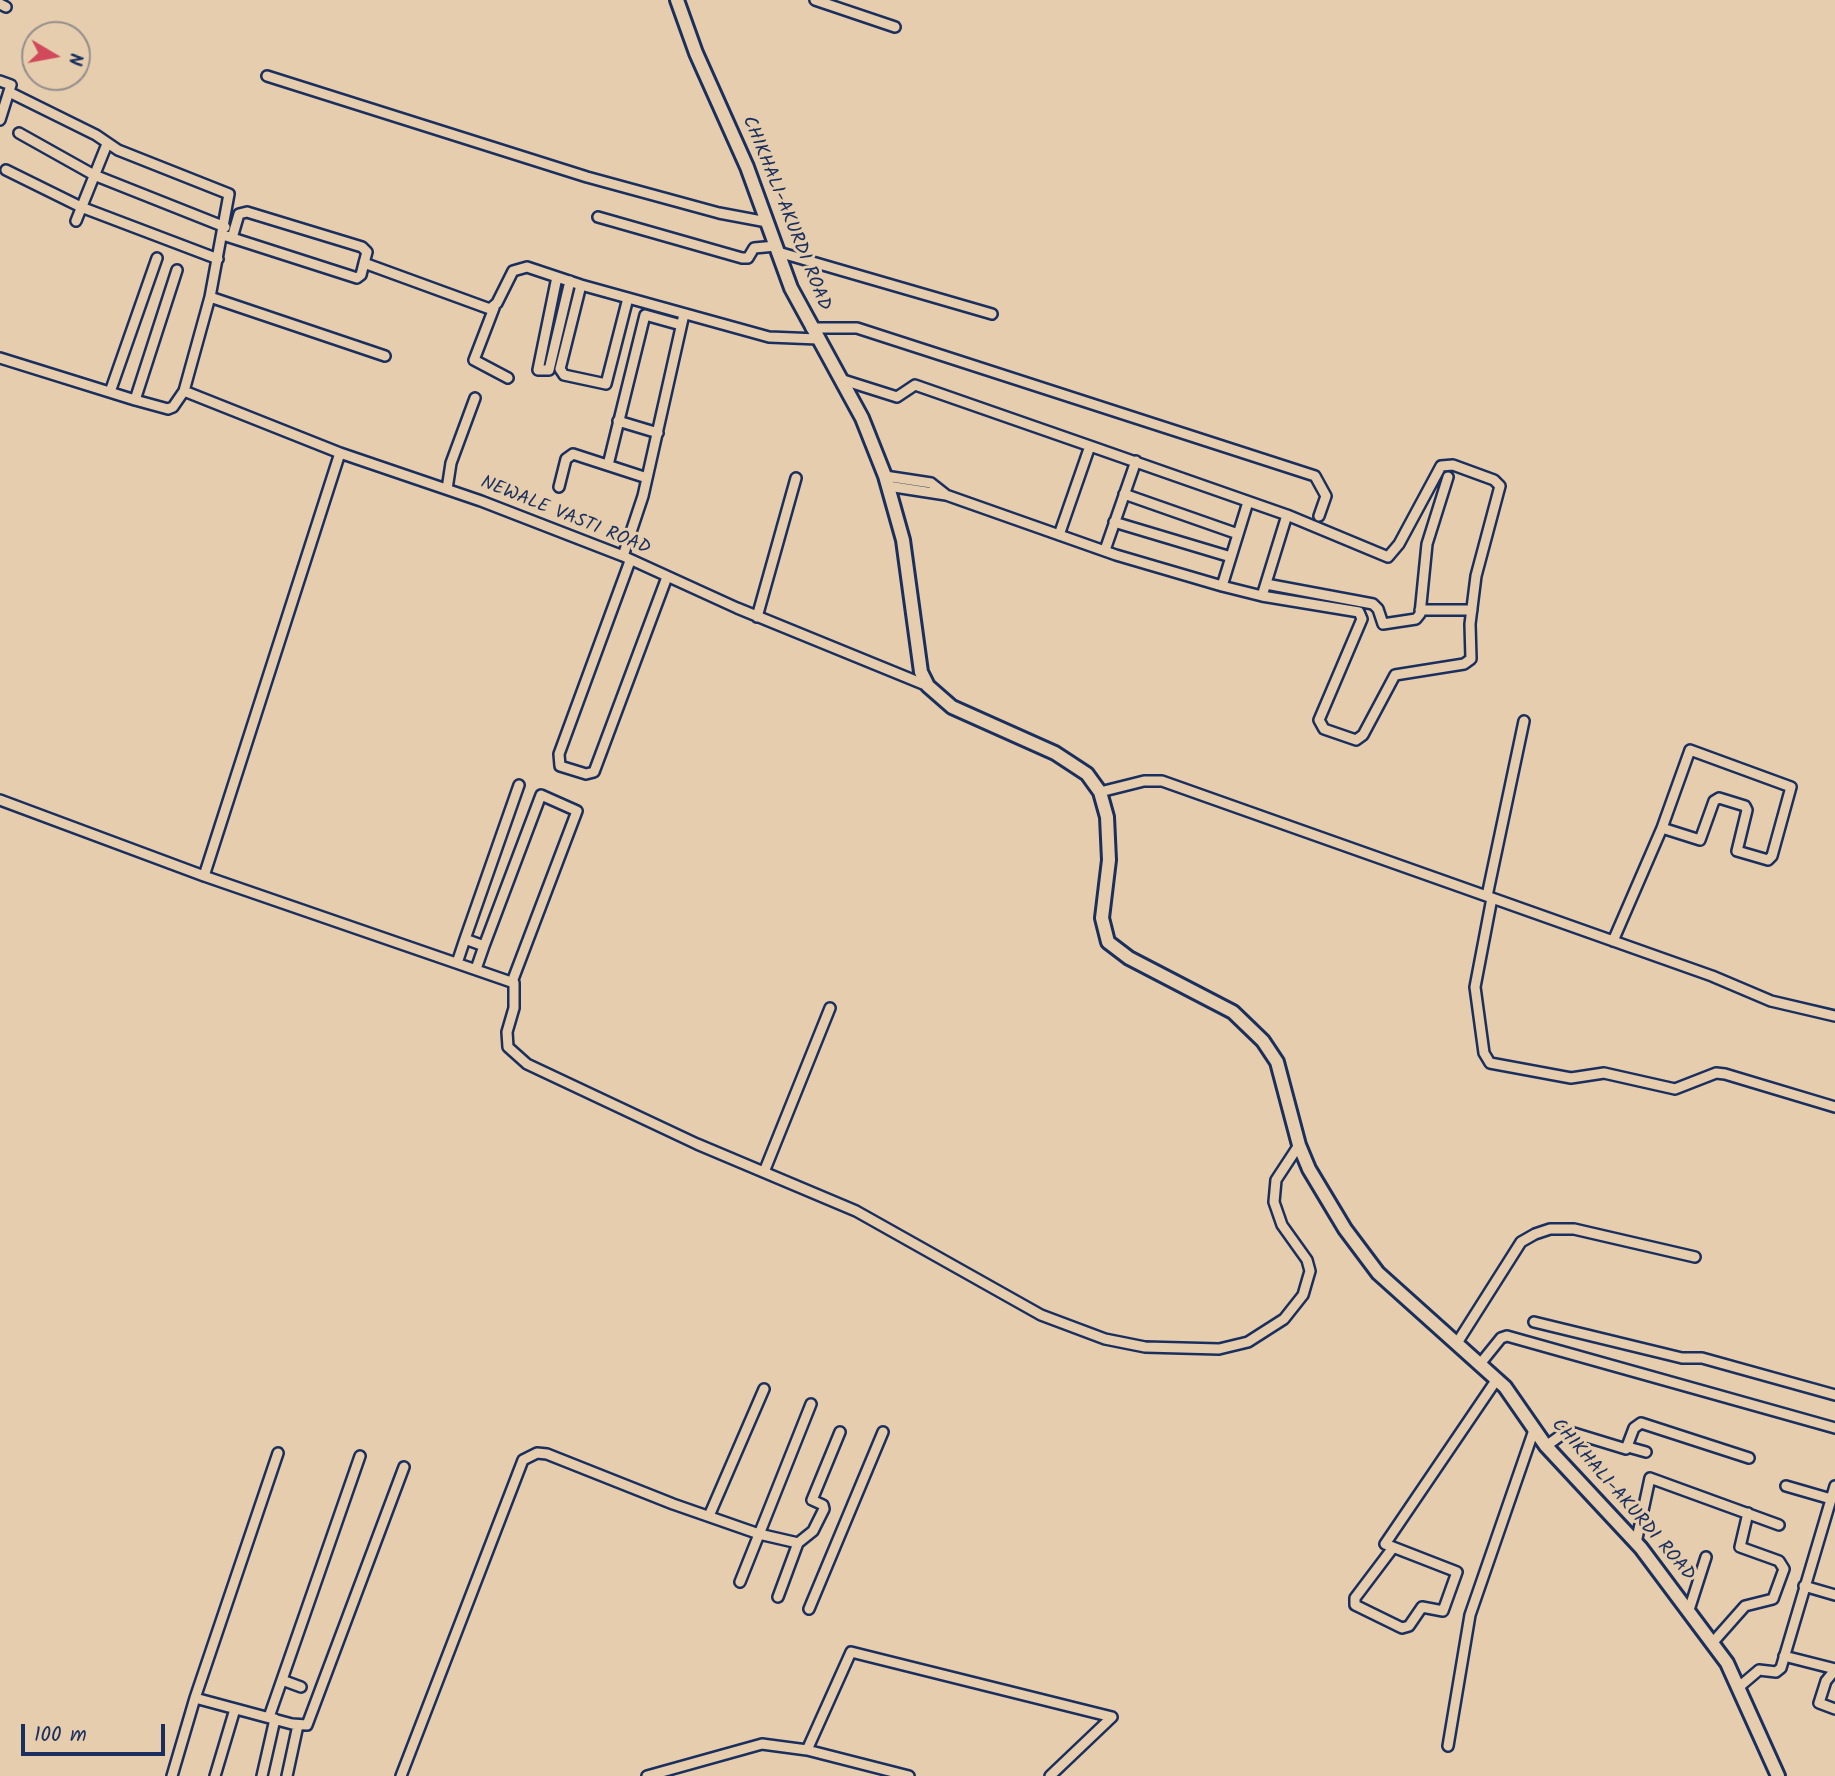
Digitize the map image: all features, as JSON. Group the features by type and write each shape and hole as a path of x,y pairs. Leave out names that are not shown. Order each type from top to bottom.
{"main road":[{"name":"CHIKHALI-AKURDI ROAD","path":"677,0 696,53 747,167 791,288 862,418 887,481 903,540 921,672 928,686"},
{"path":"928,686 938,697 968,716 1071,763 1087,774 1100,792 1110,836 1102,918 1108,942 1129,958 1233,1012 1254,1030 1277,1062 1299,1145"},
{"name":"CHIKHALI-AKURDI ROAD","path":"1299,1145 1314,1179 1345,1229 1378,1273 1497,1379 1520,1405 1546,1446 1636,1543 1714,1641 1739,1687 1777,1776"}],"street":[{"path":"815,0 895,27"},
{"path":"267,76 587,177 719,214 767,222"},
{"path":"0,81 12,85 0,120"},
{"path":"9,92 107,144 229,194 227,233"},
{"path":"0,358 170,409 184,391 218,259 227,233 239,214 247,212 362,247 367,252 361,275 357,278 227,233 94,175 19,133"},
{"path":"76,221 107,144"},
{"path":"6,170 81,208 218,259"},
{"path":"598,217 742,258 748,258 754,248 777,249 992,314"},
{"path":"110,392 157,258"},
{"path":"364,264 485,308 494,308"},
{"path":"508,378 474,360 494,308 513,271 520,267 769,337 818,340"},
{"path":"135,400 177,270"},
{"path":"556,277 538,370 549,370 570,281"},
{"path":"581,285 560,369 564,375 606,384 628,298"},
{"path":"210,297 385,356"},
{"path":"667,577 594,772 586,774 560,766 559,754 627,559 684,314"},
{"path":"608,465 645,315 681,325"},
{"path":"811,328 857,328 1315,476 1326,496 1319,516"},
{"path":"840,379 897,397 915,385 1287,515 1388,556 1399,544 1441,466 1453,466 1494,480 1500,486 1479,565 1472,610 1470,662 1395,674 1363,735 1356,740 1324,729 1319,720 1361,615 1222,586 1059,535 946,495 931,483 887,481"},
{"name":"NEWALE VASTI ROAD","path":"184,391 340,453 447,489 627,559 757,617 928,686"},
{"path":"447,489 451,463 475,398"},
{"path":"618,421 658,433"},
{"path":"1059,535 1090,446"},
{"path":"204,876 340,453"},
{"path":"559,487 569,455 647,478"},
{"path":"1105,550 1136,461"},
{"path":"1266,584 1373,604 1378,609 1383,624 1416,619 1420,610 1427,544 1448,477"},
{"path":"757,617 796,478"},
{"path":"1124,495 1238,534"},
{"path":"1222,586 1248,502"},
{"path":"1262,596 1287,515"},
{"path":"1114,522 1231,557"},
{"path":"1420,610 1472,610"},
{"path":"1524,721 1475,987 1484,1053 1490,1063 1571,1078 1604,1073 1675,1089 1716,1073 1725,1074 1833,1106 1835,1094"},
{"path":"1613,941 1662,828 1690,750 1791,787 1780,831 1768,860 1737,851 1747,810 1745,806 1719,798 1714,801 1700,841 1662,828"},
{"path":"1100,792 1144,781 1162,780 1613,941 1771,1001 1835,1016"},
{"path":"457,962 519,785"},
{"path":"476,969 541,795 577,811 512,982 514,1008 506,1032 508,1047 514,1055 697,1144 866,1216 1041,1315 1075,1329 1146,1347 1219,1349 1248,1342 1266,1334 1284,1319 1303,1294 1309,1266 1282,1225 1273,1193 1276,1180 1299,1145"},
{"path":"0,800 204,876 512,982"},
{"path":"465,939 484,946"},
{"path":"764,1172 830,1008"},
{"path":"1457,1343 1521,1242 1535,1234 1550,1229 1574,1229 1695,1257"},
{"path":"1534,1322 1682,1358 1702,1358 1835,1395"},
{"path":"1480,1364 1500,1338 1507,1336 1835,1428"},
{"path":"1392,1549 1354,1602 1406,1628 1422,1607 1443,1611 1457,1572 1392,1549 1385,1544 1497,1379"},
{"path":"709,1516 764,1389"},
{"path":"740,1582 811,1405"},
{"path":"1546,1446 1567,1431 1623,1450 1628,1447 1634,1428 1641,1423 1749,1458"},
{"path":"1448,1746 1470,1615 1534,1430"},
{"path":"778,1597 798,1543 813,1531 824,1509 823,1505 812,1500 840,1432"},
{"path":"809,1609 883,1432"},
{"path":"1628,1447 1646,1452"},
{"path":"172,1776 195,1698 278,1453"},
{"path":"401,1776 523,1460 537,1453 547,1454 709,1516 760,1534 798,1543"},
{"path":"262,1776 282,1680 360,1456"},
{"path":"195,1698 298,1725 307,1725 404,1466"},
{"path":"1636,1543 1650,1478 1779,1525"},
{"path":"1739,1687 1759,1670 1779,1672 1833,1495 1786,1486"},
{"path":"1714,1641 1745,1606 1773,1599 1784,1569 1780,1561 1740,1547 1748,1513"},
{"path":"1689,1609 1706,1557"},
{"path":"1804,1586 1835,1595"},
{"path":"807,1750 851,1653 1112,1717 1050,1776"},
{"path":"1784,1656 1835,1669 1826,1681 1819,1703 1835,1709"},
{"path":"282,1680 301,1686"},
{"path":"215,1776 235,1709"},
{"path":"287,1776 298,1725"},
{"path":"647,1776 762,1744 807,1750 909,1776"}]}
